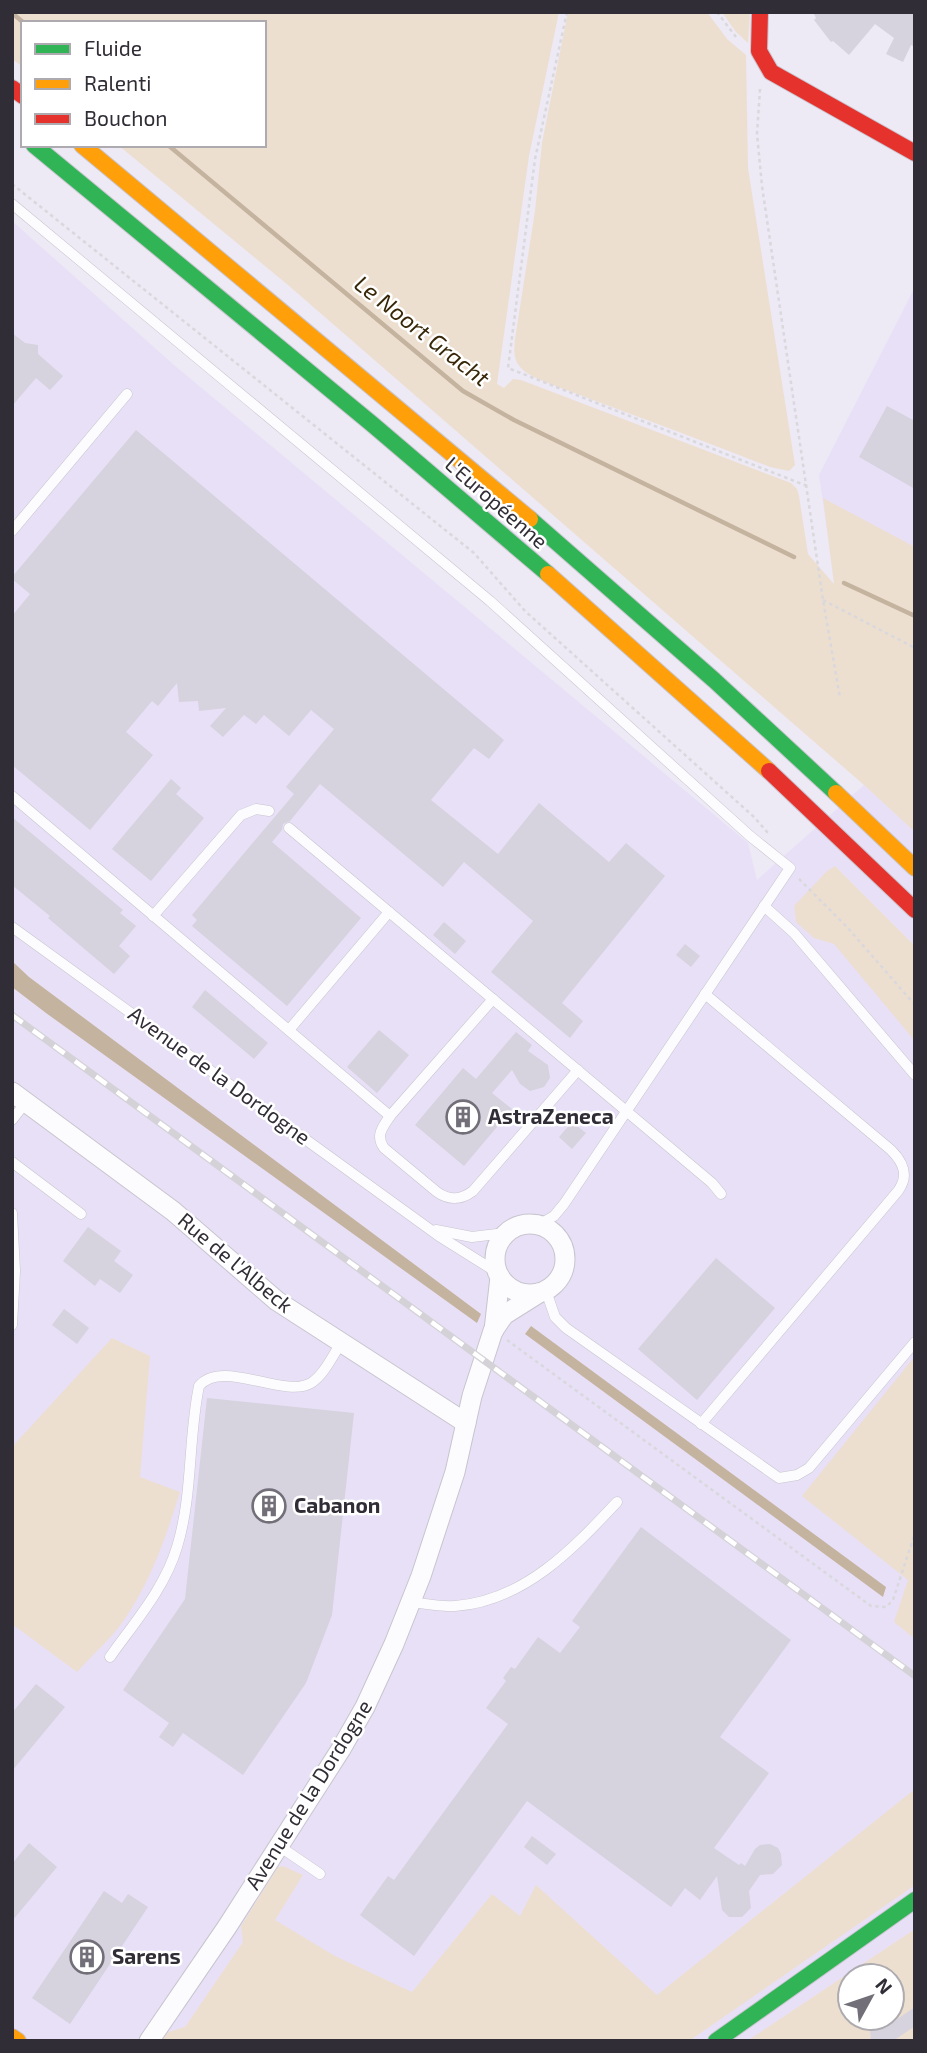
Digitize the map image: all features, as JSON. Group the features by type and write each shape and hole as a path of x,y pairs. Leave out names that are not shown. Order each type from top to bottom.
{"main road":[{"path":"760,12 757,48 764,65 781,79 915,153"},
{"name":"L'Européenne","path":"36,147 490,524 757,760 915,910"},
{"name":"L'Européenne","path":"84,147 345,362 552,538 723,688 915,868"},
{"path":"844,841 915,923"},
{"path":"716,2041 915,1900"},
{"path":"785,1993 915,1912"},
{"path":"12,2037 18,2041"}],"street":[{"name":"Rue de l'Albeck","path":"19,1097 173,1211 277,1301 466,1423"},
{"path":"522,1224 540,1224 549,1228 560,1239 566,1258 561,1277 542,1292 519,1292 510,1288 499,1275 495,1264 496,1250 505,1233 522,1224"},
{"name":"Avenue de la Dordogne","path":"149,2041 279,1846 359,1718 383,1670 412,1602 455,1472 475,1388 494,1331 499,1275"},
{"name":"Avenue de la Dordogne","path":"494,1331 504,1315 542,1292"}],"lane":[{"path":"12,204 490,601 740,827 790,868 564,1205 554,1216 540,1224"},
{"path":"12,531 127,394"},
{"path":"12,796 390,1116"},
{"path":"153,916 232,823 251,810 269,811"},
{"path":"289,828 685,1160 721,1194"},
{"path":"764,906 794,933 915,1074"},
{"path":"289,1030 389,912"},
{"name":"Avenue de la Dordogne","path":"12,927 426,1226 499,1275"},
{"path":"701,1424 898,1191 905,1174 899,1158 891,1150 705,994"},
{"path":"493,999 390,1116 379,1134 384,1148 441,1195 452,1199 461,1198 477,1187 578,1070"},
{"path":"12,1120 19,1097"},
{"path":"12,1162 81,1214"},
{"path":"12,1213 15,1271 12,1325"},
{"name":"Avenue de la Dordogne","path":"426,1226 461,1236 480,1237 505,1233"},
{"path":"542,1292 560,1323 772,1475 785,1478 809,1468 915,1342"},
{"path":"110,1657 155,1593 177,1550 184,1518 199,1386 206,1379 219,1376 292,1386 305,1385 318,1376 341,1343"},
{"path":"412,1602 453,1606 491,1599 513,1590 561,1558 617,1502"},
{"path":"279,1846 320,1874"}],"path":[{"path":"567,12 535,159 508,369 807,486"},
{"path":"764,65 758,110 760,165 823,600 840,698"},
{"path":"823,600 915,648"},
{"path":"494,1331 871,1606 886,1607 893,1600 915,1533"}],"shaded area":[{"path":"12,12 559,12 529,156 497,384 504,388 513,379 521,380 791,483 799,496 808,554 834,584 823,498 915,547 915,832 288,285 120,147 266,147 266,21 21,21 21,66 12,59"},
{"path":"568,12 707,12 727,39 746,55 748,168 795,465 789,471 770,467 534,377 517,362 515,339 535,211 542,143"},
{"path":"722,12 750,12 748,43 736,32"},
{"path":"12,221 174,365 748,843 757,880 864,785 819,475 915,287 915,2041 12,2041"},
{"path":"835,866 915,946 915,1041 834,944 814,938 796,922 794,906"},
{"path":"12,961 29,977 481,1314 477,1323 12,987"},
{"path":"531,1326 886,1587 883,1597 525,1334"},
{"path":"112,1338 150,1356 140,1477 180,1492 157,1558 134,1605 113,1634 77,1672 12,1624 12,1447"},
{"path":"915,1356 915,1639 894,1622 908,1580 802,1496"},
{"path":"915,1789 915,1885 689,2041 162,2041 168,2032 185,2027 243,1942 241,1926 278,1867 283,1866 303,1875 275,1920 335,1956 412,1992 492,1894 520,1916 536,1885 657,1995"},
{"path":"915,1929 915,2041 747,2041 836,1982 836,2032 906,2032 906,1962 866,1962"}],"building":[{"path":"813,12 915,12 915,47 911,45 903,62 886,54 894,38 875,24 849,55 831,42 814,20 816,18"},
{"path":"12,333 25,343 38,345 38,354 63,376 50,390 36,378 12,406"},
{"path":"887,406 915,421 915,489 859,457"},
{"path":"136,430 504,740 489,759 474,748 431,800 498,854 539,803 609,862 626,843 665,876 562,1003 583,1021 570,1038 491,972 533,921 464,862 443,887 320,784 290,821 283,824 282,830 272,842 361,918 287,1006 192,926 197,920 192,915 294,794 286,787 334,729 311,710 289,736 264,715 256,724 244,715 223,737 210,726 226,708 199,711 198,701 179,702 177,683 158,706 152,701 126,732 153,755 90,830 12,765 12,616 30,594 12,577"},
{"path":"171,779 181,788 176,794 204,818 151,881 112,849"},
{"path":"12,817 123,910 120,913 136,926 119,946 130,956 114,974 12,885"},
{"path":"444,922 466,941 455,954 433,935"},
{"path":"685,944 700,956 691,967 676,955"},
{"path":"205,990 268,1043 254,1059 192,1007"},
{"path":"379,1030 409,1055 377,1093 347,1067"},
{"name":"AstraZeneca","path":"516,1032 532,1045 528,1051 548,1065 550,1078 544,1087 530,1091 520,1084 512,1070 492,1093 512,1109 464,1166 415,1125 463,1068 476,1079"},
{"path":"572,1122 586,1133 572,1149 559,1137"},
{"path":"88,1227 121,1251 114,1261 133,1275 120,1293 100,1279 95,1286 63,1261"},
{"path":"716,1258 775,1308 697,1400 638,1349"},
{"path":"64,1309 89,1328 77,1344 52,1325"},
{"name":"Cabanon","path":"207,1398 354,1413 332,1615 306,1683 243,1775 183,1733 173,1747 159,1737 169,1723 123,1690 185,1599"},
{"path":"641,1527 791,1640 720,1737 769,1773 714,1848 739,1865 741,1863 745,1866 755,1849 760,1845 770,1844 778,1848 782,1865 773,1874 760,1875 749,1891 751,1908 742,1917 729,1917 722,1910 717,1876 700,1900 685,1888 671,1907 527,1801 414,1956 360,1915 388,1876 394,1880 508,1724 486,1708 506,1681 503,1678 511,1667 515,1669 538,1637 560,1653 580,1627 572,1621"},
{"path":"36,1684 65,1707 12,1771 12,1713"},
{"path":"532,1836 556,1854 547,1865 524,1847"},
{"path":"29,1843 57,1867 12,1921 12,1864"},
{"name":"Sarens","path":"104,1891 122,1903 128,1894 148,1907 70,2024 32,1998"},
{"path":"915,2007 915,2026 893,2041 871,2041 870,2032 906,2032 906,2013"}],"waterway":[{"name":"Le Noort Gracht","path":"12,13 22,21"},
{"name":"Le Noort Gracht","path":"170,147 463,391 514,420 794,557"},
{"name":"Le Noort Gracht","path":"844,583 915,616"}],"railway":[{"path":"12,1015 915,1676"}],"traffic: fast":[{"path":"36,147 372,424 548,574"},
{"path":"530,519 714,680 836,793"},
{"path":"716,2041 915,1900"}],"traffic: slow":[{"path":"84,147 530,519"},
{"path":"548,574 769,771"},
{"path":"836,793 915,868"},
{"path":"12,2037 18,2041"}],"traffic: jam":[{"path":"760,12 759,51 771,72 915,153"},
{"path":"12,88 21,95"},
{"path":"769,771 915,910"}],"place":[{"name":"AstraZeneca","path":"463,1117"},
{"name":"Cabanon","path":"269,1506"},
{"name":"Sarens","path":"87,1957"}]}
